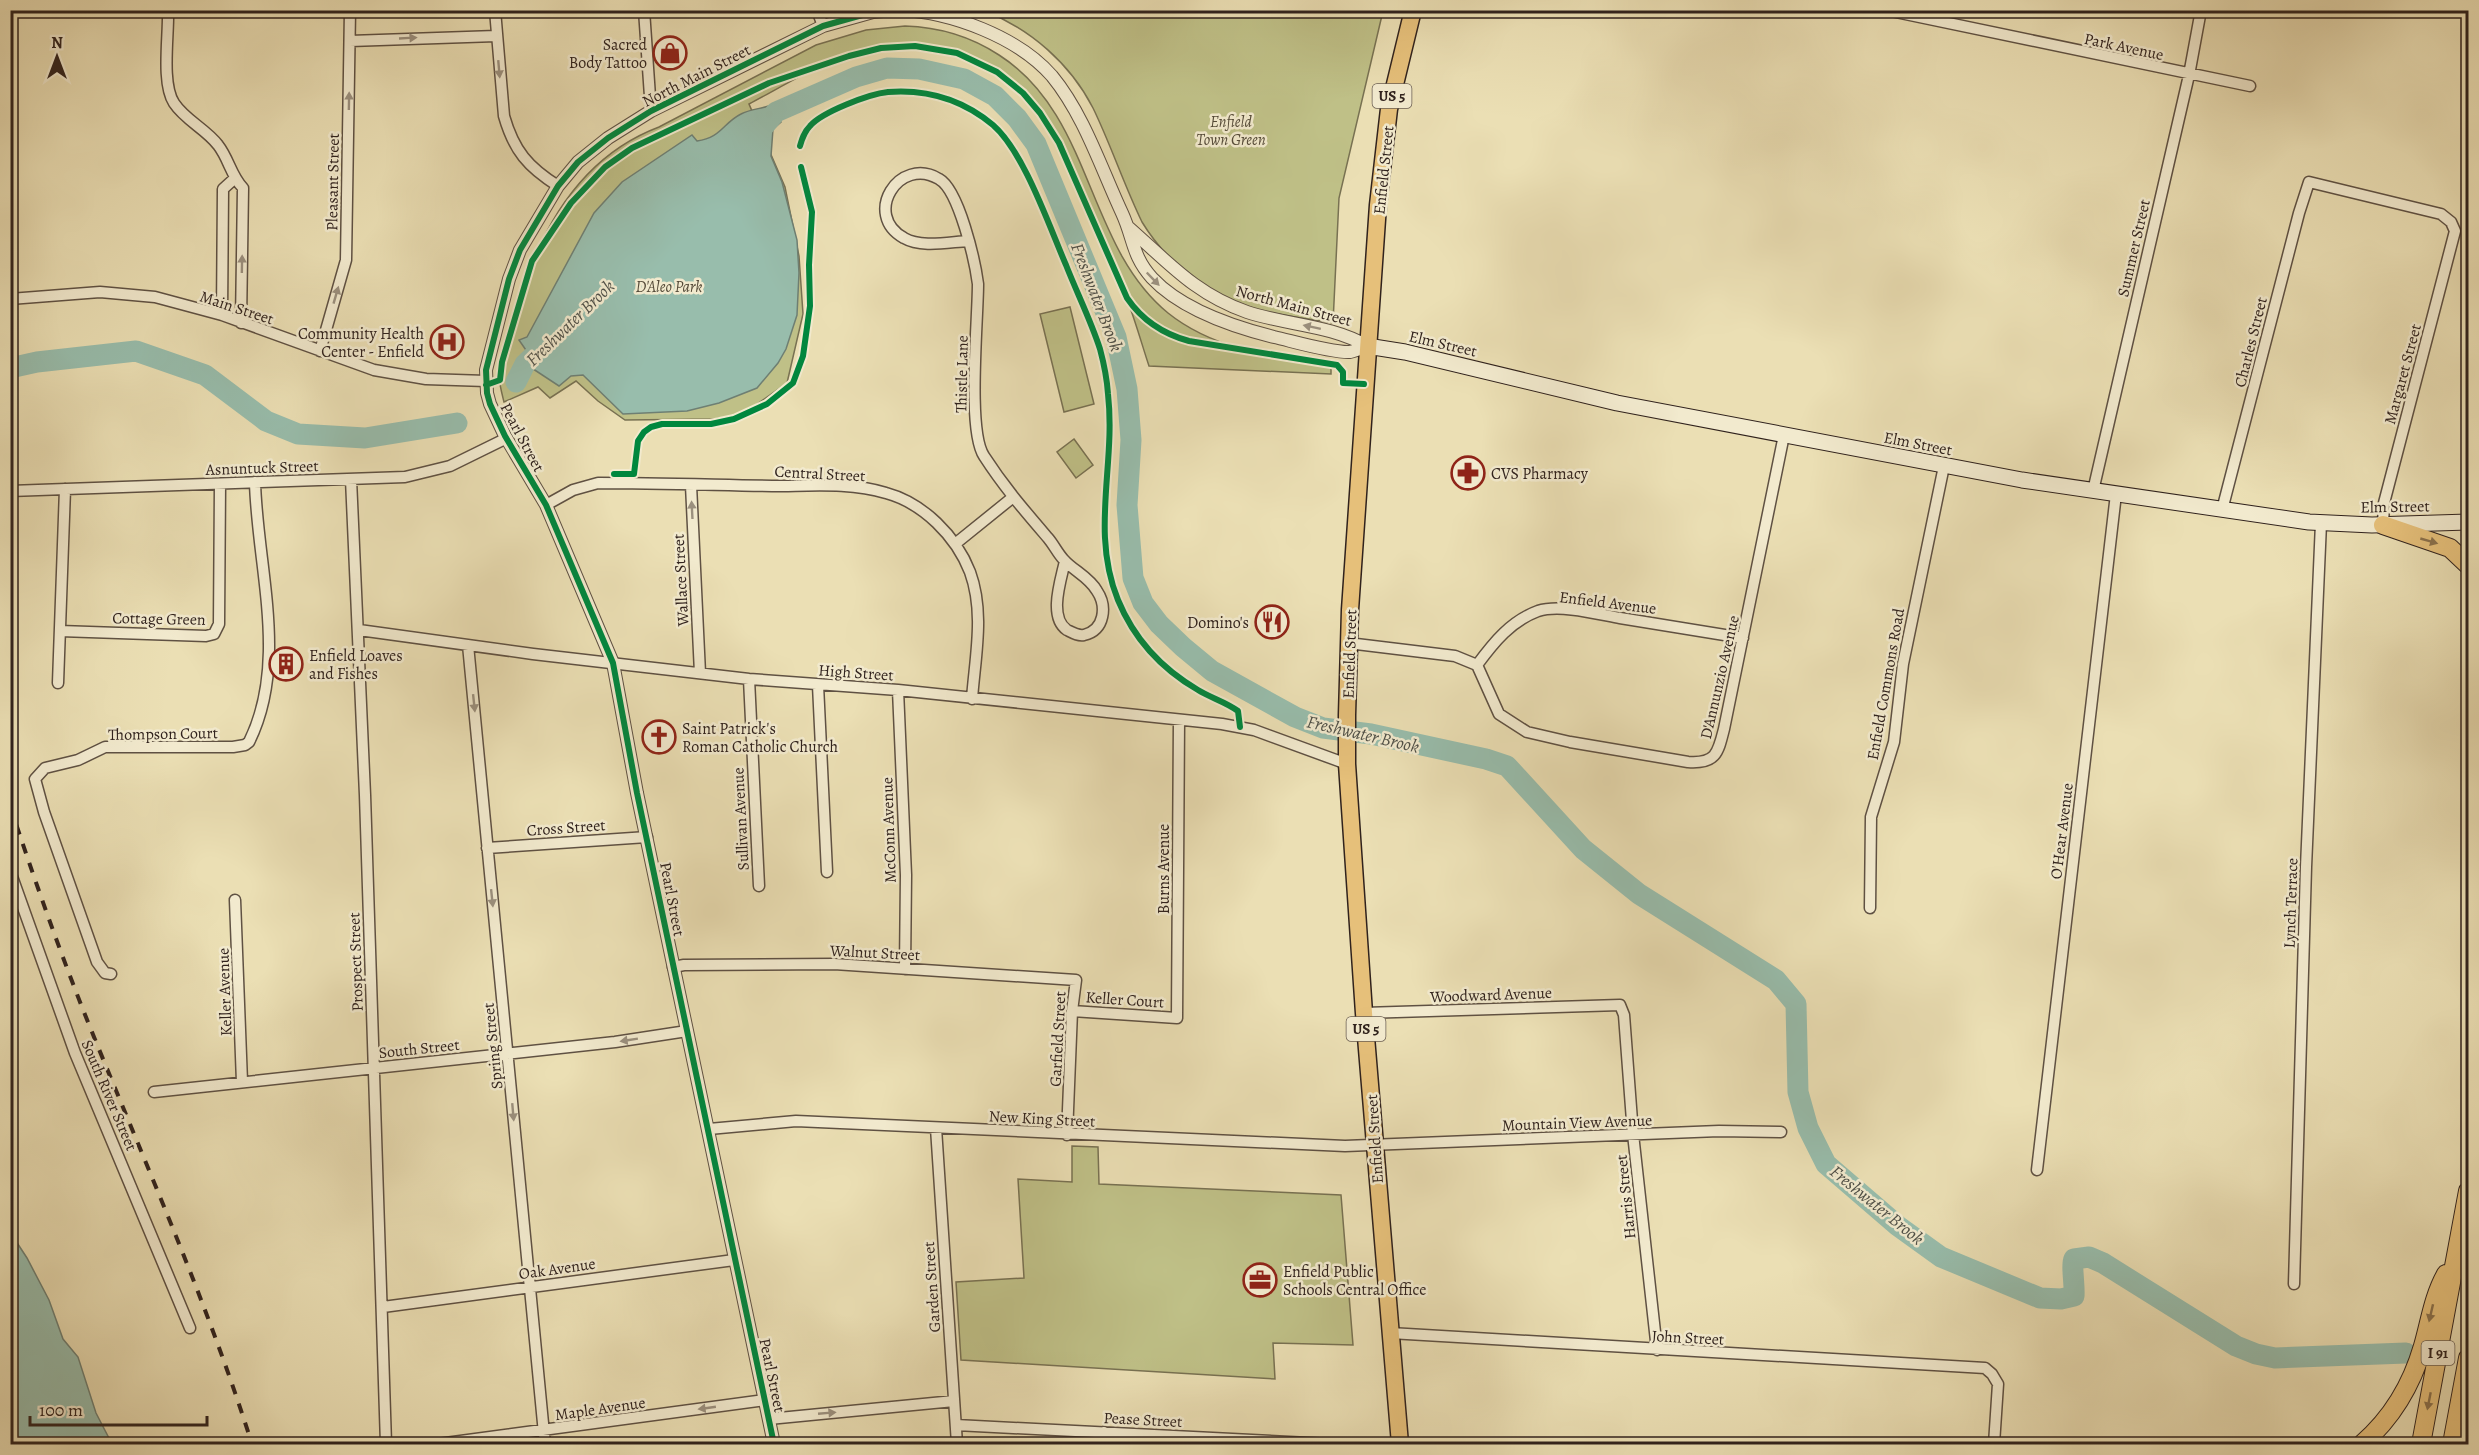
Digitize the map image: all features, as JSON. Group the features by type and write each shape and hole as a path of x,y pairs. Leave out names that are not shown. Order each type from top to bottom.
{"highway":[{"path":"2383,525 2450,548 2469,565"},
{"name":"I 91","path":"2421,1444 2469,1191"},
{"path":"2362,1444 2387,1418 2407,1388 2422,1348 2437,1293 2456,1261"},
{"name":"I 91","path":"2452,1444 2469,1358"}],"main road":[{"name":"Enfield Street","path":"1400,1444 1364,1013 1347,764 1347,715 1348,643 1378,205 1389,110 1413,10"},
{"name":"Elm Street","path":"1367,346 1405,352 1617,403 1944,466 2092,491 2321,523 2383,525 2469,522"}],"street":[{"path":"168,10 168,82 173,102 188,118 214,138 227,156 234,179 243,188 241,322"},
{"name":"Pleasant Street","path":"320,351 346,260 350,10"},
{"path":"495,10 507,128 525,160 535,171 558,186"},
{"path":"644,10 651,111"},
{"path":"817,10 823,26"},
{"name":"North Main Street","path":"486,381 488,360 512,269 520,250 558,186 578,162 600,144 651,111 823,26 873,12 892,10"},
{"name":"North Main Street","path":"901,10 938,14 984,30 1031,58 1051,75 1077,115 1128,227 1136,258 1153,280 1178,299 1209,315 1253,332 1350,352 1367,346"},
{"name":"Park Avenue","path":"1886,10 2250,86"},
{"name":"Summer Street","path":"2092,491 2189,75 2201,10"},
{"path":"350,41 496,36"},
{"name":"Thistle Lane","path":"968,241 932,242 905,239 893,229 886,217 886,204 892,189 904,177 911,175 939,178 949,189 962,218 968,241 978,284 975,420 981,453 1012,498 1049,539 1065,561 1089,580 1101,599 1102,619 1097,627 1088,634 1077,635 1070,632 1058,620 1058,604 1065,561"},
{"path":"222,315 223,189 234,179"},
{"name":"Charles Street","path":"2222,510 2298,213 2309,182 2441,214 2451,222 2455,231"},
{"name":"North Main Street","path":"1128,227 1176,272 1207,294 1246,312 1337,333 1367,346"},
{"name":"Margaret Street","path":"2383,525 2384,503 2455,231"},
{"name":"Main Street","path":"10,299 75,293 120,292 156,297 222,315 374,370 444,381 486,381"},
{"name":"Pearl Street","path":"486,381 490,404 546,505 614,663 673,967 774,1444"},
{"name":"D'Annunzio Avenue","path":"1477,665 1498,714 1527,732 1570,742 1700,763 1709,760 1719,747 1784,435"},
{"name":"Asnuntuck Street","path":"10,491 395,478 433,471 469,459 507,438"},
{"name":"Enfield Commons Road","path":"1870,908 1871,817 1894,742 1903,664 1944,466"},
{"name":"Prospect Street","path":"351,479 359,630 386,1444"},
{"name":"Thompson Court","path":"111,974 105,973 97,962 47,822 35,779 45,768 78,760 105,747 233,747 244,746 249,741 264,691 270,647 257,528 255,482"},
{"name":"Central Street","path":"546,505 573,490 598,483 835,486 886,493 911,503 926,513 955,544 969,571 977,607 978,630 972,699"},
{"name":"Cottage Green","path":"60,631 207,636 214,634 219,624 219,484"},
{"name":"Wallace Street","path":"691,485 700,673"},
{"path":"58,683 64,489"},
{"name":"O'Hear Avenue","path":"2037,1170 2116,494"},
{"path":"955,544 1012,498"},
{"name":"Lynch Terrace","path":"2294,1284 2306,867 2321,523"},
{"name":"Enfield Avenue","path":"1477,665 1519,619 1541,610 1561,609 1590,613 1743,638"},
{"name":"High Street","path":"359,630 749,679 898,690 1254,730 1347,764"},
{"path":"1348,643 1455,656 1477,665"},
{"name":"Spring Street","path":"468,645 545,1444"},
{"name":"Sullivan Avenue","path":"749,679 759,886"},
{"path":"818,685 827,872"},
{"name":"McConn Avenue","path":"898,690 906,875 905,969"},
{"name":"Burns Avenue","path":"1177,1018 1179,720"},
{"name":"Cross Street","path":"487,848 647,837"},
{"name":"South River Street","path":"10,871 75,1053 190,1328"},
{"name":"Keller Avenue","path":"236,900 242,1082"},
{"name":"Walnut Street","path":"673,967 797,963 1076,980"},
{"name":"Garfield Street","path":"1067,1135 1072,1011 1076,980"},
{"name":"Woodward Avenue","path":"1364,1013 1620,1005"},
{"name":"Harris Street","path":"1620,1005 1624,1015 1633,1134 1657,1350"},
{"name":"Keller Court","path":"1072,1011 1177,1018"},
{"name":"South Street","path":"154,1092 615,1042 687,1031"},
{"name":"New King Street","path":"709,1129 796,1121 1067,1135 1345,1146 1374,1145"},
{"name":"Garden Street","path":"936,1128 957,1444"},
{"name":"Mountain View Avenue","path":"1374,1145 1633,1134 1781,1132"},
{"name":"Oak Avenue","path":"383,1306 734,1260"},
{"name":"John Street","path":"1390,1333 1985,1368 1998,1384 1994,1444"},
{"name":"Maple Avenue","path":"438,1444 765,1400"},
{"path":"769,1419 954,1401"},
{"name":"Pease Street","path":"956,1425 1329,1444"},
{"path":"1104,1432 1105,1444"}],"green space":[{"name":"Enfield Town Green","path":"985,11 1383,11 1339,198 1333,323 1254,309 1237,303 1205,287 1176,264 1142,222 1093,108 1073,76 1061,62 1033,38 1002,18"},
{"name":"D'Aleo Park","path":"905,26 930,28 977,43 999,55 1030,81 1054,111 1120,253 1141,285 1168,313 1186,326 1225,344 1267,355 1331,366 1331,374 1149,366 1128,302 1070,171 1053,136 1031,105 1014,88 993,73 971,62 923,49 898,47 873,49 840,58 749,104 785,187 799,256 803,314 787,383 743,414 715,419 625,420 598,401 576,381 550,398 538,387 504,402 499,369 533,261 562,206 581,181 603,159 629,141 816,45 866,30"},
{"path":"1070,307 1094,404 1064,412 1040,314"},
{"path":"1074,439 1093,465 1076,478 1057,452"},
{"path":"1072,1146 1098,1147 1099,1184 1341,1195 1353,1345 1273,1343 1275,1379 961,1360 956,1282 1024,1278 1018,1179 1072,1182"}],"water":[{"name":"D'Aleo Park","path":"772,105 781,122 773,129 771,156 782,182 797,240 799,273 797,315 786,349 778,363 757,388 719,403 687,411 623,414 583,375 571,376 559,386 521,361 528,353 519,340 527,337 594,213 622,182 692,135 697,141 711,137 741,114"},
{"path":"10,1232 27,1258 49,1300 63,1339 78,1357 96,1413 112,1444 11,1444"}],"waterway":[{"name":"Freshwater Brook","path":"758,133 776,112 856,77 887,68 919,69 964,79 995,96 1017,118 1036,144 1116,337 1127,389 1131,440 1127,505 1133,578 1143,603 1159,624 1212,671 1295,717 1323,728 1371,734 1486,759 1507,766 1583,849 1639,894 1776,980 1796,1004 1798,1092 1808,1128 1826,1164 1898,1226 1941,1257 2040,1298 2061,1299 2074,1296 2074,1259 2089,1257 2103,1263 2236,1346 2256,1354 2275,1358 2406,1353"},
{"name":"Freshwater Brook","path":"516,382 525,364 545,345"},
{"name":"Freshwater Brook","path":"10,368 37,362 136,351 205,375 266,421 298,434 365,438 457,423"}],"railway":[{"path":"10,806 71,980 197,1290 252,1444"}],"cycle path":[{"path":"774,1444 637,793 613,663 546,505 505,436 490,404 486,370 509,279 520,250 558,186 578,162 608,138 651,111 823,26 873,12 892,10"},
{"path":"486,385 500,380 502,362 532,261 571,203 605,167 632,148 769,83 849,56 881,48 915,46 957,53 997,72 1023,93 1040,113 1059,143 1127,298 1139,313 1154,325 1189,341 1337,365 1343,372 1343,383 1364,384"},
{"path":"800,146 808,128 825,115 858,100 888,92 917,92 957,103 981,116 1004,137 1035,190 1101,355 1107,383 1110,420 1105,498 1106,549 1110,574 1118,600 1132,628 1161,663 1185,682 1238,711 1240,727"},
{"path":"614,474 634,474 638,441 651,427 662,424 711,424 734,419 767,404 793,383 803,356 810,306 809,265 812,212 801,167"}],"place":[{"name":"Sacred Body Tattoo","path":"670,53"},
{"name":"Community Health Center - Enfield","path":"447,342"},
{"name":"CVS Pharmacy","path":"1468,473"},
{"name":"Domino's","path":"1272,622"},
{"name":"Enfield Loaves and Fishes","path":"286,664"},
{"name":"Saint Patrick's Roman Catholic Church","path":"659,737"},
{"name":"Enfield Public Schools Central Office","path":"1260,1280"}]}
